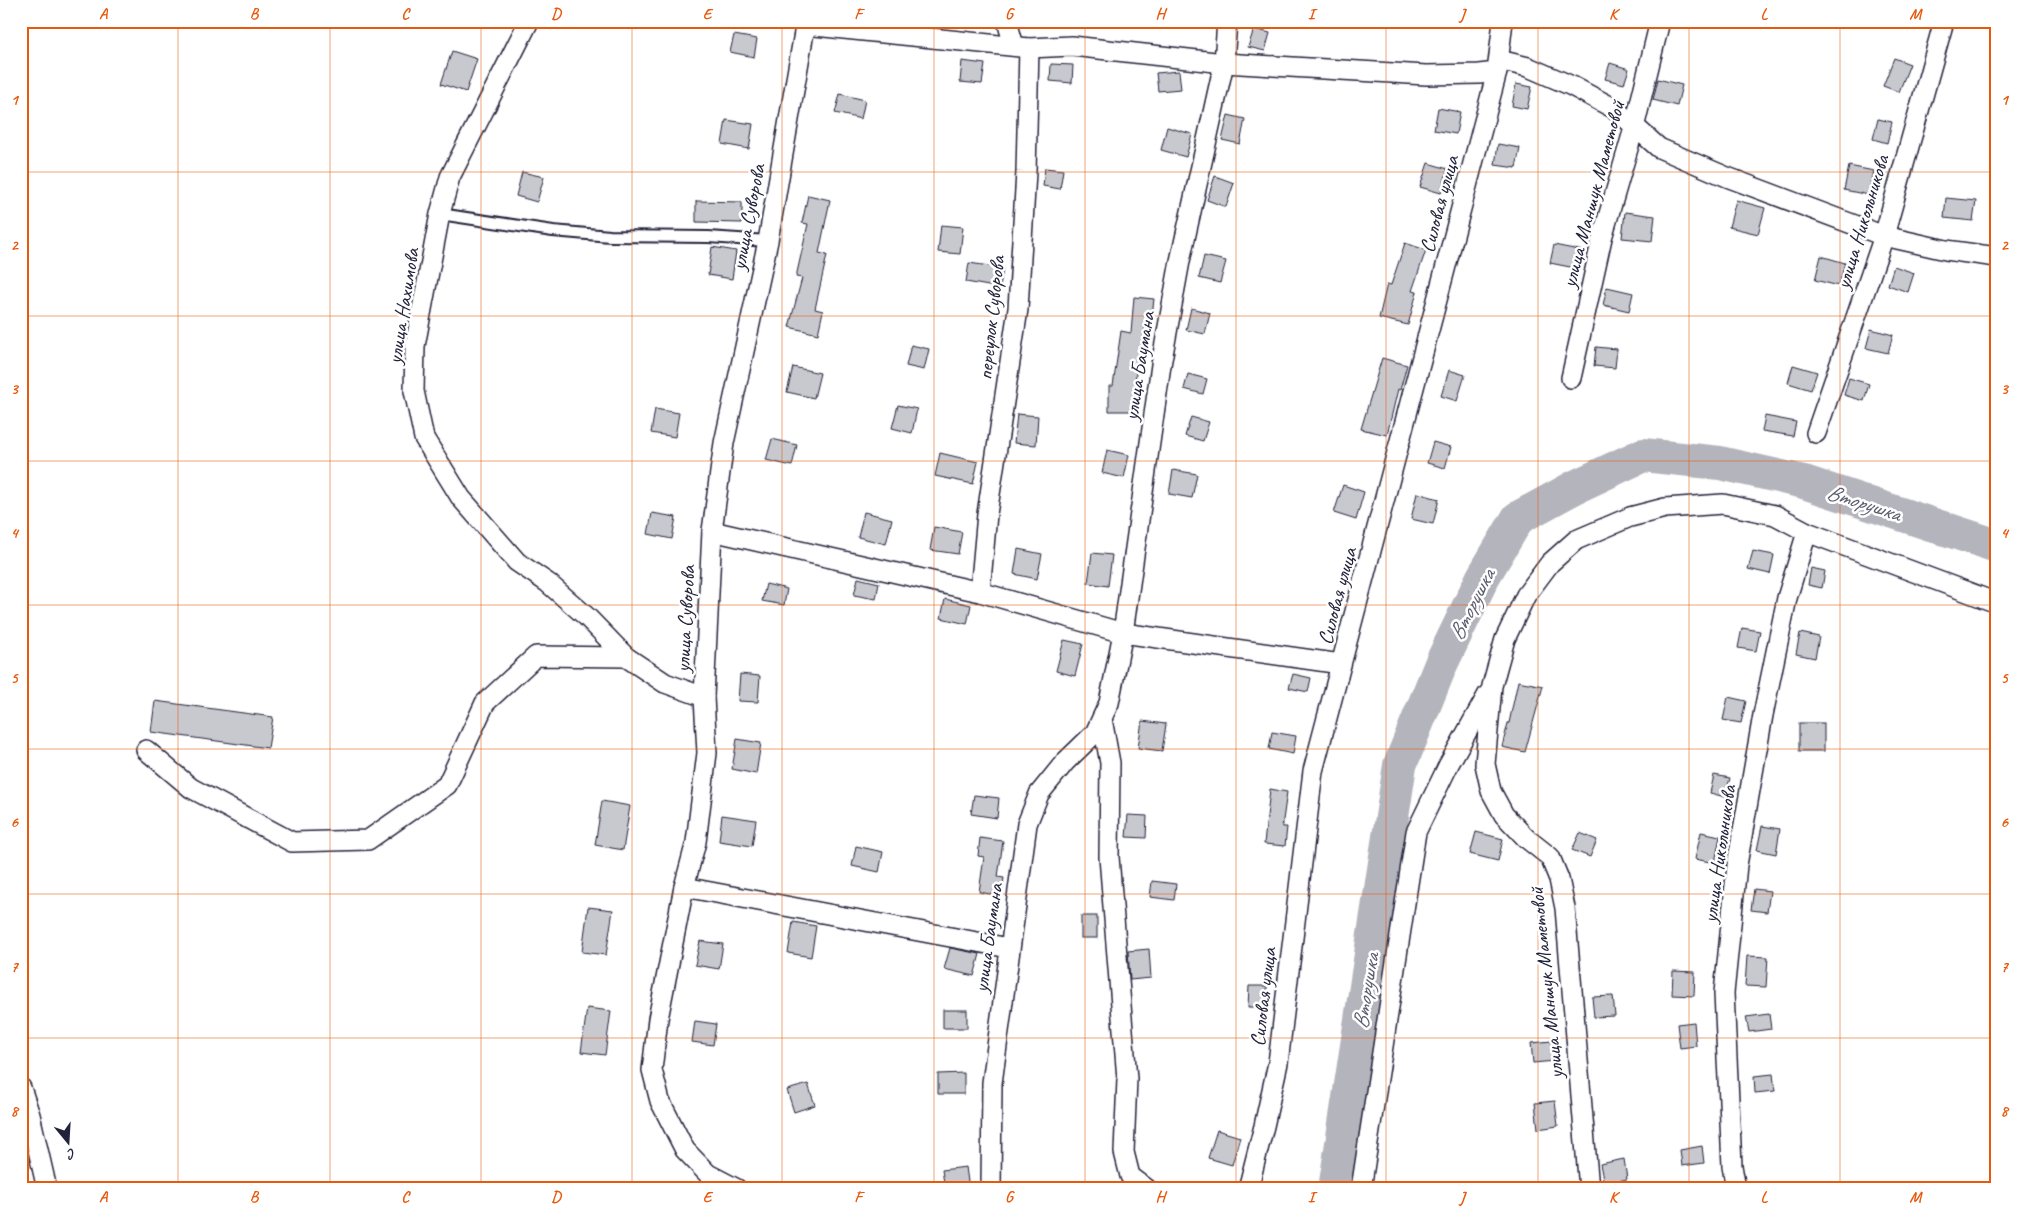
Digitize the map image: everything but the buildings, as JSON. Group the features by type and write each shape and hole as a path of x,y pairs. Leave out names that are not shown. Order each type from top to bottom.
{"street":[{"name":"улица Нахимова","path":"529,21 450,177 440,214 415,346 414,391 424,438 461,498 518,562 548,583 587,617 626,657 665,683 704,697"},
{"name":"переулок Суворова","path":"980,592 987,514 1018,309 1026,172 1022,47 1007,21"},
{"name":"улица Баумана","path":"991,1189 992,1083 1027,824 1040,794 1065,762 1095,733 1109,704 1123,633 1161,365 1180,261 1224,63 1227,21"},
{"name":"Силовая улица","path":"1248,1189 1278,1064 1313,771 1498,66 1502,21"},
{"name":"улица Маншук Маметовой","path":"1570,378 1602,238 1634,128 1660,21"},
{"name":"улица Никольникова","path":"1816,433 1884,236 1944,21"},
{"path":"805,23 1022,47 1072,46 1224,63 1426,75 1479,74 1498,66 1528,67 1572,86 1615,109 1634,128 1659,148 1805,208 1884,236 1946,250 1997,257"},
{"name":"улица Суворова","path":"737,1189 708,1174 685,1150 660,1101 652,1070 658,1019 684,887 696,842 707,753 704,697 712,531 724,443 768,241 805,23"},
{"name":"улица Маншук Маметовой","path":"1589,1189 1564,908 1559,878 1550,856 1526,838 1504,816 1492,791 1485,764 1492,686 1505,639 1526,595 1550,563 1576,540 1630,517 1665,508 1722,504 1775,516 1808,532 1997,603"},
{"path":"712,531 980,592 1123,633 1342,664"},
{"name":"улица Никольникова","path":"1736,1189 1730,1138 1724,993 1737,865 1763,715 1787,598 1808,532"},
{"path":"146,750 191,788 292,842 368,840 447,785 485,703 536,656 626,657"},
{"path":"1361,1189 1416,832 1449,764 1492,686"},
{"path":"1102,719 1110,763 1109,857 1127,1078 1124,1152 1130,1176 1147,1189"},
{"path":"684,887 1009,948"},
{"path":"21,1088 30,1114 48,1189"}],"lane":[{"path":"440,214 552,231 601,235 708,237 768,241"}],"waterway":[{"name":"Вторушка","path":"1335,1189 1400,765 1441,664 1483,577 1518,518 1575,487 1643,455 1720,463 1804,482 1997,546"}]}
